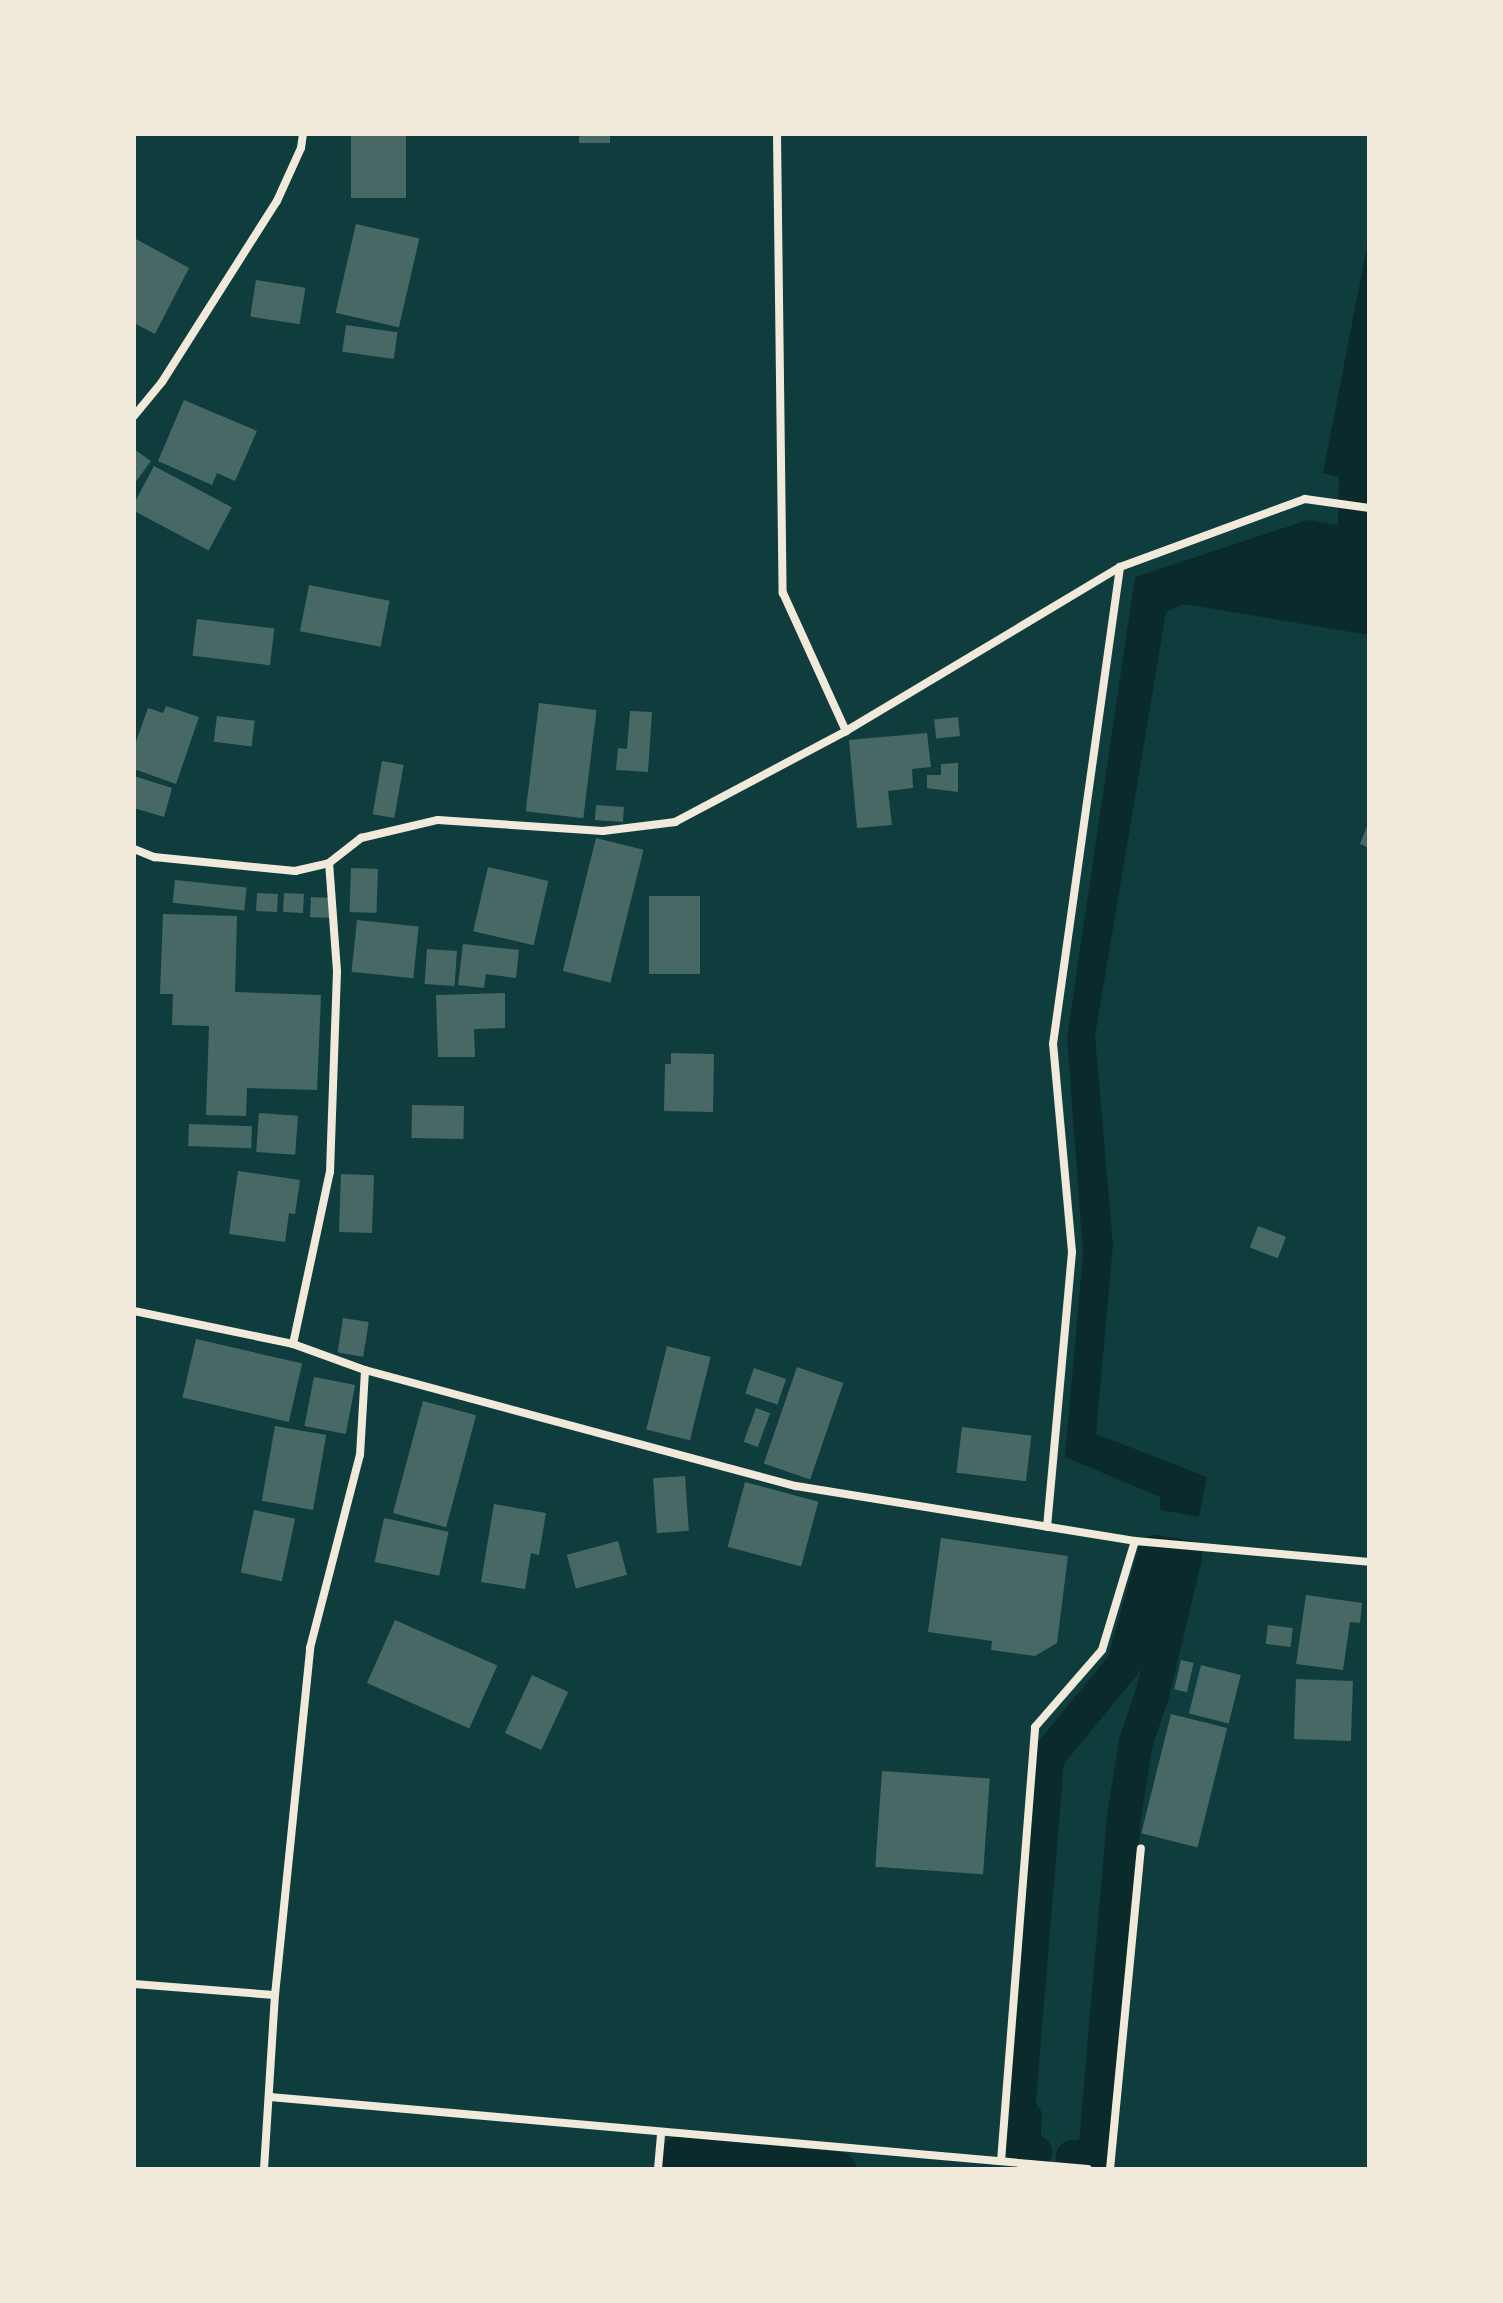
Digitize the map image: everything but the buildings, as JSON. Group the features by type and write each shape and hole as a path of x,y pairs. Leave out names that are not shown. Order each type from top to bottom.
{"street":[{"path":"134,416 162,382 277,201 301,148 303,134"},
{"path":"777,134 783,593 846,731"},
{"path":"134,849 154,857 295,871 329,863 361,838 438,820 603,831 675,822 846,731 1120,567 1305,499 1369,508"},
{"path":"1047,1527 1072,1252 1053,1044 1120,567"},
{"path":"293,1344 330,1172 337,971 329,863"},
{"path":"134,1311 293,1344 365,1370 796,1486 1135,1541 1369,1562"},
{"path":"264,2169 275,1995 310,1648 360,1455 365,1370"},
{"path":"1001,2161 1035,1727 1102,1650 1135,1541"},
{"path":"1110,2169 1141,1848"},
{"path":"134,1984 275,1995"},
{"path":"270,2097 1088,2169"},
{"path":"658,2169 661,2132"}],"water":[{"path":"1369,236 1369,635 1183,604 1166,612 1095,1036 1113,1245 1096,1434 1207,1477 1199,1517 1160,1510 1160,1497 1065,1457 1083,1253 1067,1037 1135,577 1308,520 1338,525 1339,477 1323,473"}],"waterway":[{"path":"1031,2169 1035,2152 1023,2150 1025,2117 1018,2113 1047,1758 1124,1664 1155,1552 1185,1557 1152,1695 1136,1742 1124,1817 1095,2157 1073,2157 1073,2169"},
{"path":"678,2169 679,2153 839,2169"}]}
